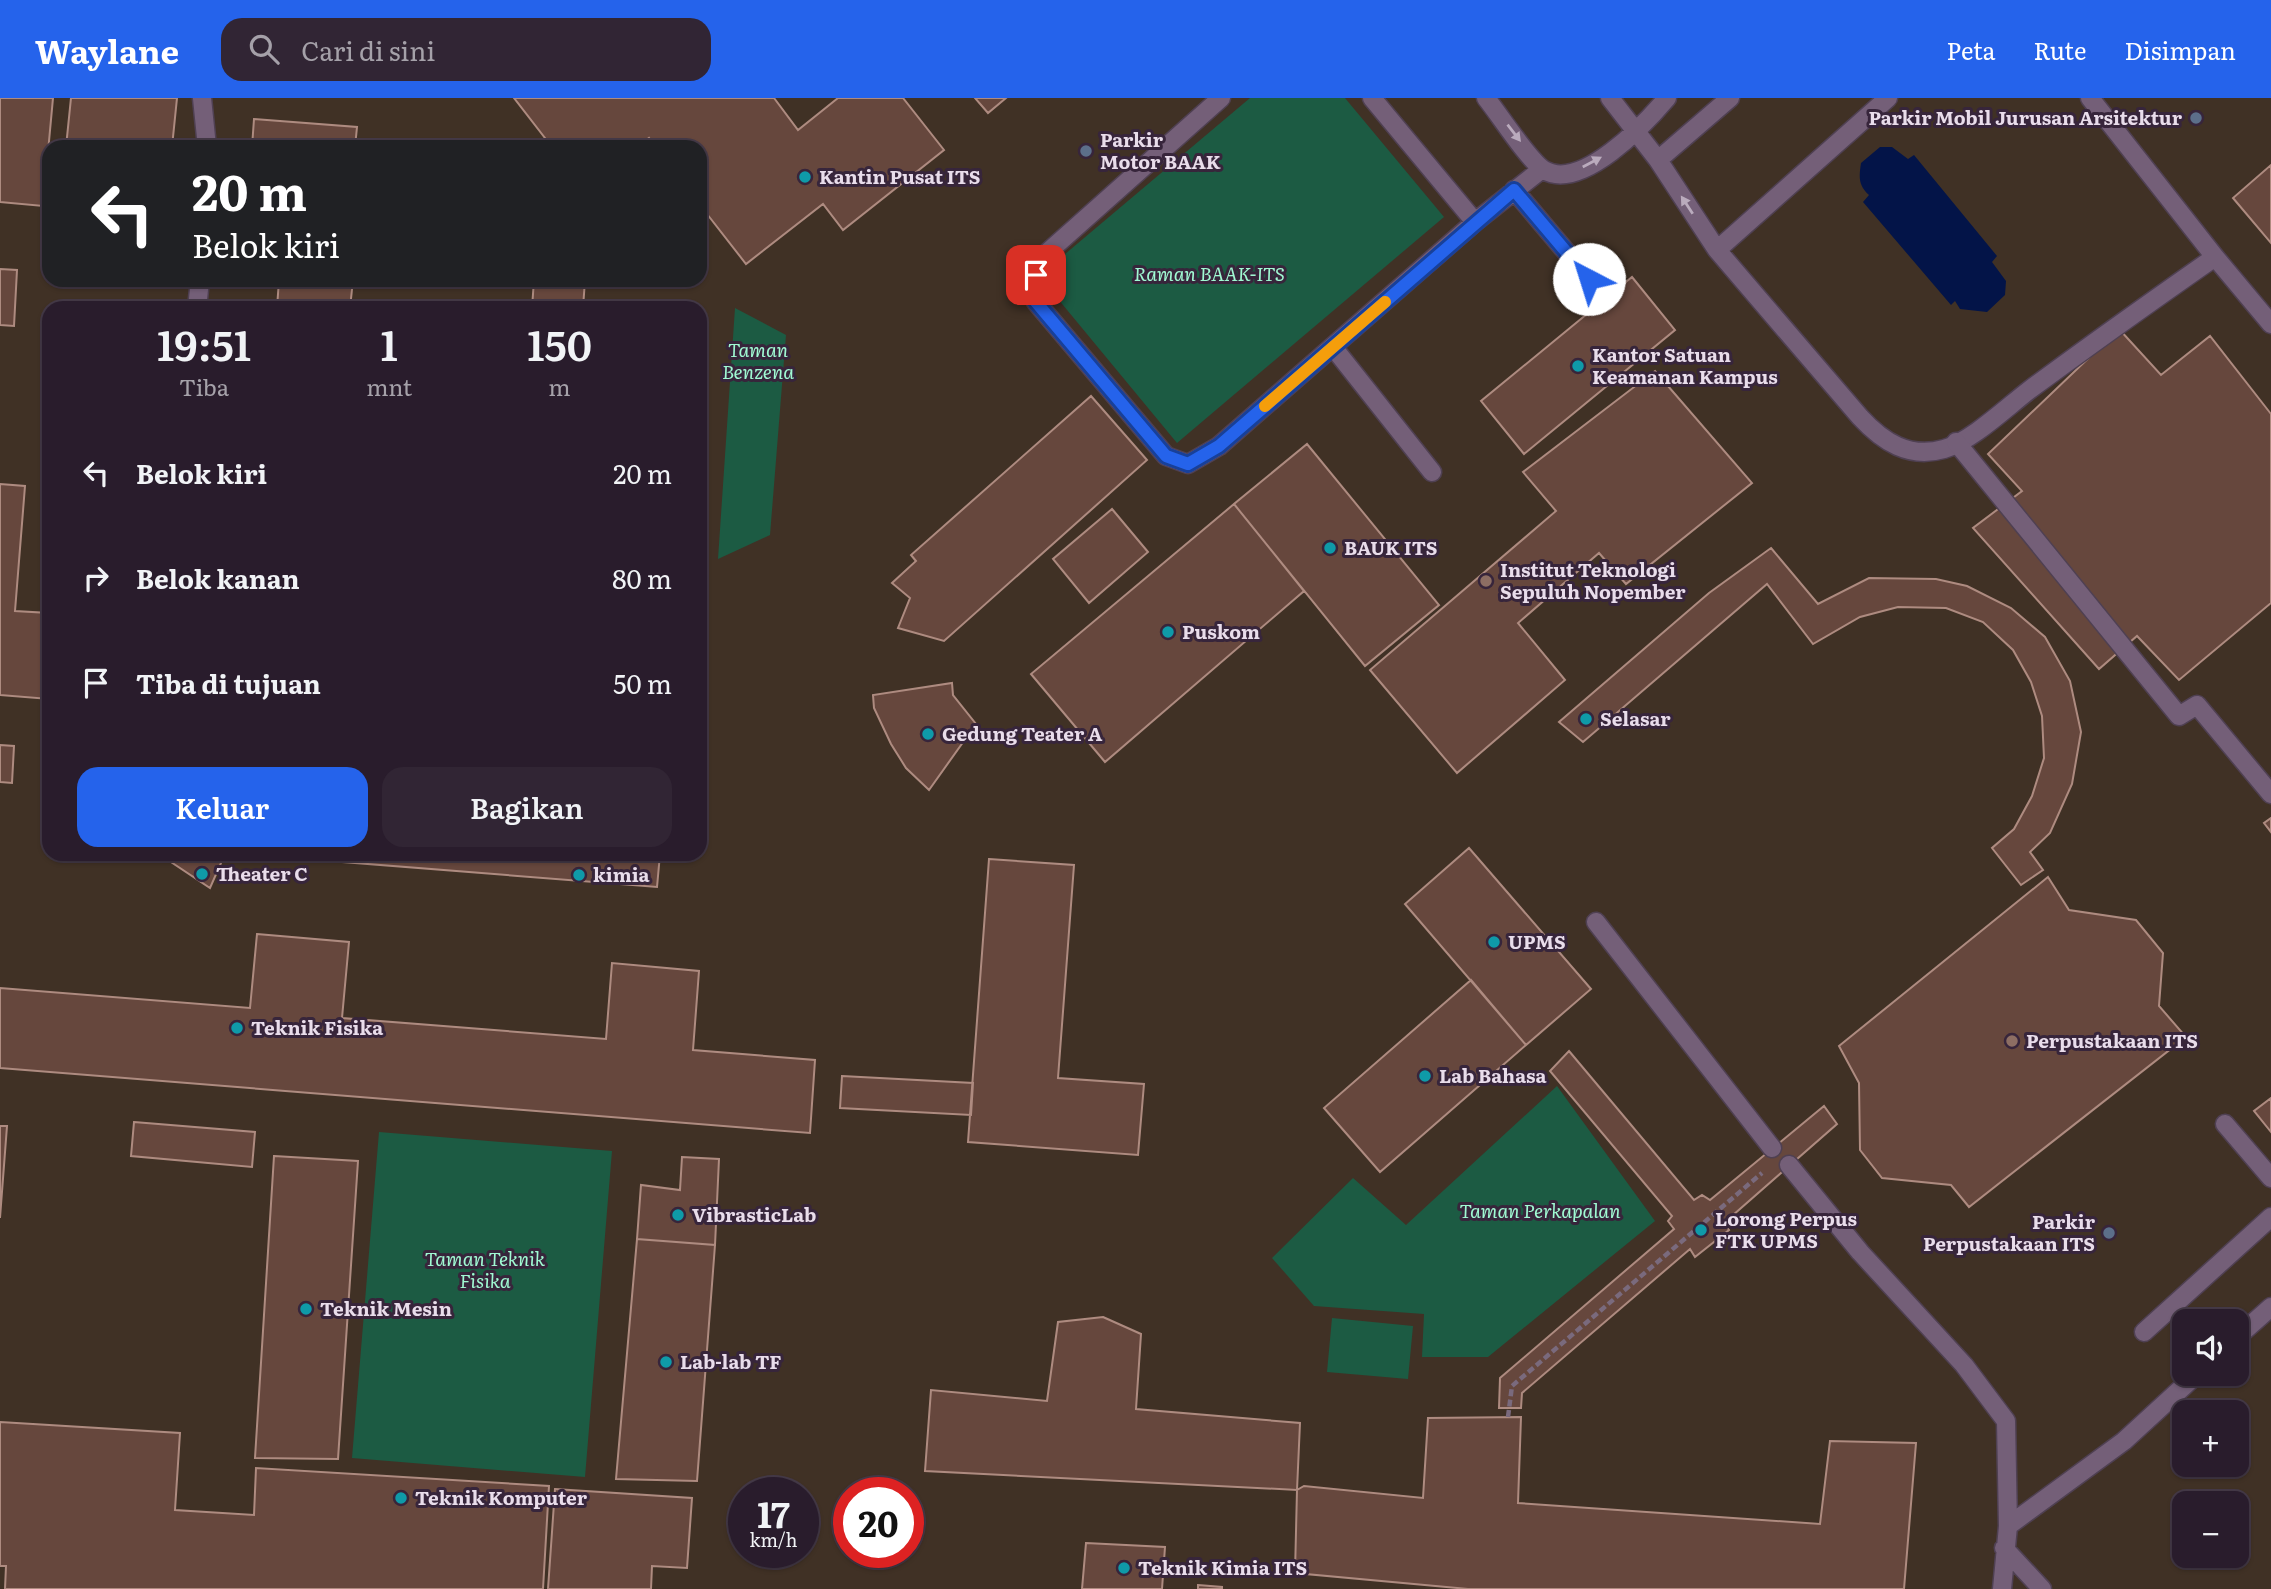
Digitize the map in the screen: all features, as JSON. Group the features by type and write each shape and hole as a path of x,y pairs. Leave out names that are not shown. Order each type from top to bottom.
{"street":[{"path":"202,98 206,140"},
{"path":"1221,98 1048,252 1036,275 1036,302 1166,456 1188,464 1219,446 1475,222 1542,169"},
{"path":"1372,98 1475,222"},
{"path":"1486,98 1542,169 1555,174 1569,174 1595,161 1637,133 1667,98"},
{"path":"1610,98 1658,160 1717,250 1876,435 1903,451 1945,449 2215,257"},
{"path":"1658,160 1730,98"},
{"path":"1717,250 1888,98"},
{"path":"2090,98 2271,324"},
{"path":"1514,190 1589,279"},
{"path":"1333,347 1432,472"},
{"path":"1956,442 2179,716 2197,705 2271,794"},
{"path":"1597,922 1772,1157"},
{"path":"2225,1124 2271,1178"},
{"path":"1789,1166 1860,1252 1964,1365 2006,1421 2008,1526 2001,1589"},
{"path":"2144,1332 2271,1217"},
{"path":"2249,1326 2271,1307"},
{"path":"2008,1526 2124,1440 2184,1386"},
{"path":"2004,1548 2042,1589"}],"path":[{"path":"1508,1417 1512,1386 1772,1157"}],"shaded area":[{"name":"Institut Teknologi Sepuluh Nopember","path":"0,98 2271,98 2271,1589 0,1589"},
{"path":"1880,147 1892,147 1908,159 1914,155 1997,256 1992,262 2006,281 2005,295 1987,312 1960,309 1955,301 1951,305 1863,202 1869,195 1860,180 1861,163"}],"green space":[{"name":"Raman BAAK-ITS","path":"1250,98 1345,98 1444,217 1177,443 1039,276"},
{"name":"Taman Benzena","path":"735,308 786,335 770,535 718,559"},
{"name":"Taman Perkapalan","path":"1557,1086 1655,1221 1488,1357 1422,1357 1424,1314 1314,1306 1272,1258 1353,1178 1406,1225"},
{"name":"Taman Teknik Fisika","path":"379,1132 612,1151 585,1477 352,1458"},
{"path":"1332,1318 1413,1326 1408,1379 1327,1372"}],"building":[{"path":"0,98 53,98 49,140 42,140 42,206 0,202"},
{"path":"71,98 177,98 173,140 67,140"},
{"name":"Kantin Pusat ITS","path":"514,98 774,98 798,130 838,98 903,98 944,150 843,230 823,204 746,264 707,214 707,140 547,140"},
{"path":"975,98 1006,98 988,113"},
{"path":"254,119 357,127 356,140 252,140"},
{"path":"2271,165 2271,243 2233,198"},
{"path":"0,269 17,270 14,326 0,325"},
{"name":"Kantor Satuan Keamanan Kampus","path":"1632,277 1675,330 1524,454 1481,401"},
{"path":"278,287 352,287 351,301 278,301"},
{"path":"534,287 584,287 584,301 532,301"},
{"path":"2119,329 2161,375 2210,336 2271,414 2271,603 2179,680 2137,636 2099,669 1973,528 2022,491 1988,454"},
{"path":"1655,371 1752,483 1626,584 1599,553 1518,623 1565,680 1457,773 1370,670 1556,511 1523,472"},
{"path":"1091,396 1147,460 944,641 898,628 910,598 892,583 916,561 911,555"},
{"name":"BAUK ITS","path":"1307,444 1439,605 1365,666 1234,504"},
{"path":"0,484 25,486 15,611 42,613 42,698 0,695"},
{"name":"Puskom","path":"1234,504 1304,591 1105,762 1031,674"},
{"path":"1112,509 1148,552 1089,603 1053,559"},
{"name":"Selasar","path":"1771,548 1818,604 1869,578 1936,579 1967,586 2011,608 2045,637 2070,681 2081,732 2072,784 2050,833 2030,852 2043,870 2021,885 1992,848 2014,829 2032,796 2044,758 2042,716 2031,682 2013,650 1983,622 1946,608 1898,607 1860,617 1813,644 1767,584 1583,742 1559,722 1709,593"},
{"name":"Gedung Teater A","path":"952,683 953,695 976,724 929,790 906,768 891,744 874,708 873,695"},
{"path":"0,745 14,746 12,783 0,782"},
{"path":"2271,818 2271,832 2264,823"},
{"name":"UPMS","path":"1469,848 1591,989 1526,1045 1405,904"},
{"path":"989,859 1074,865 1058,1078 1144,1084 1138,1155 968,1142"},
{"name":"Theater C","path":"170,861 222,861 210,888"},
{"name":"kimia","path":"343,861 659,861 657,887"},
{"name":"Perpustakaan ITS","path":"2048,877 2069,910 2136,920 2163,953 2159,1006 2186,1037 1969,1207 1951,1185 1882,1178 1860,1150 1859,1083 1839,1046"},
{"name":"Teknik Fisika","path":"257,934 349,942 342,1018 606,1039 612,963 699,971 693,1050 815,1060 810,1133 0,1068 0,988 250,1008"},
{"name":"Lab Bahasa","path":"1471,980 1526,1045 1380,1172 1324,1108"},
{"name":"Lorong Perpus FTK UPMS","path":"1569,1051 1694,1200 1702,1195 1710,1200 1824,1106 1837,1124 1724,1223 1729,1230 1695,1257 1690,1249 1522,1393 1521,1408 1499,1408 1500,1378 1674,1229 1668,1221 1672,1216 1550,1071"},
{"path":"842,1076 973,1083 971,1115 840,1108"},
{"path":"2271,1098 2271,1132 2254,1111"},
{"path":"134,1122 255,1132 252,1167 131,1156"},
{"path":"0,1126 7,1126 0,1218"},
{"name":"Teknik Mesin","path":"274,1156 358,1161 338,1459 255,1458"},
{"name":"VibrasticLab","path":"682,1157 719,1159 715,1245 637,1239 641,1185 680,1190"},
{"name":"Lab-lab TF","path":"637,1239 715,1245 697,1481 616,1479"},
{"path":"1103,1317 1141,1334 1136,1409 1300,1423 1297,1490 925,1471 931,1390 1047,1401 1058,1322"},
{"path":"1521,1417 1518,1503 1820,1524 1830,1441 1916,1443 1904,1589 1468,1589 1295,1573 1297,1490 1304,1486 1423,1498 1428,1418"},
{"name":"Teknik Komputer","path":"0,1422 180,1433 175,1510 254,1515 256,1468 549,1486 543,1589 5,1589 6,1566 0,1566"},
{"path":"555,1489 692,1498 687,1568 652,1566 651,1589 548,1589"},
{"name":"Teknik Kimia ITS","path":"1086,1543 1165,1547 1162,1589 1082,1589"},
{"path":"1198,1585 1222,1587 1222,1589 1198,1589"}],"slow traffic":[{"path":"1265,406 1385,302"}],"place":[{"name":"Parkir Mobil Jurusan Arsitektur","path":"2196,118"},
{"name":"Parkir Motor BAAK","path":"1086,151"},
{"name":"Kantin Pusat ITS","path":"805,177"},
{"name":"Kantor Satuan Keamanan Kampus","path":"1578,366"},
{"name":"BAUK ITS","path":"1330,548"},
{"name":"Institut Teknologi Sepuluh Nopember","path":"1486,581"},
{"name":"Puskom","path":"1168,632"},
{"name":"Selasar","path":"1586,719"},
{"name":"Gedung Teater A","path":"928,734"},
{"name":"Theater C","path":"202,874"},
{"name":"kimia","path":"579,875"},
{"name":"UPMS","path":"1494,942"},
{"name":"Teknik Fisika","path":"237,1028"},
{"name":"Perpustakaan ITS","path":"2012,1041"},
{"name":"Lab Bahasa","path":"1425,1076"},
{"name":"VibrasticLab","path":"678,1215"},
{"name":"Lorong Perpus FTK UPMS","path":"1701,1230"},
{"name":"Parkir Perpustakaan ITS","path":"2109,1233"},
{"name":"Teknik Mesin","path":"306,1309"},
{"name":"Lab-lab TF","path":"666,1362"},
{"name":"Teknik Komputer","path":"401,1498"},
{"name":"Teknik Kimia ITS","path":"1124,1568"}],"route":[{"path":"1036,275 1036,302 1166,456 1188,464 1219,446 1514,190 1589,279"}]}
